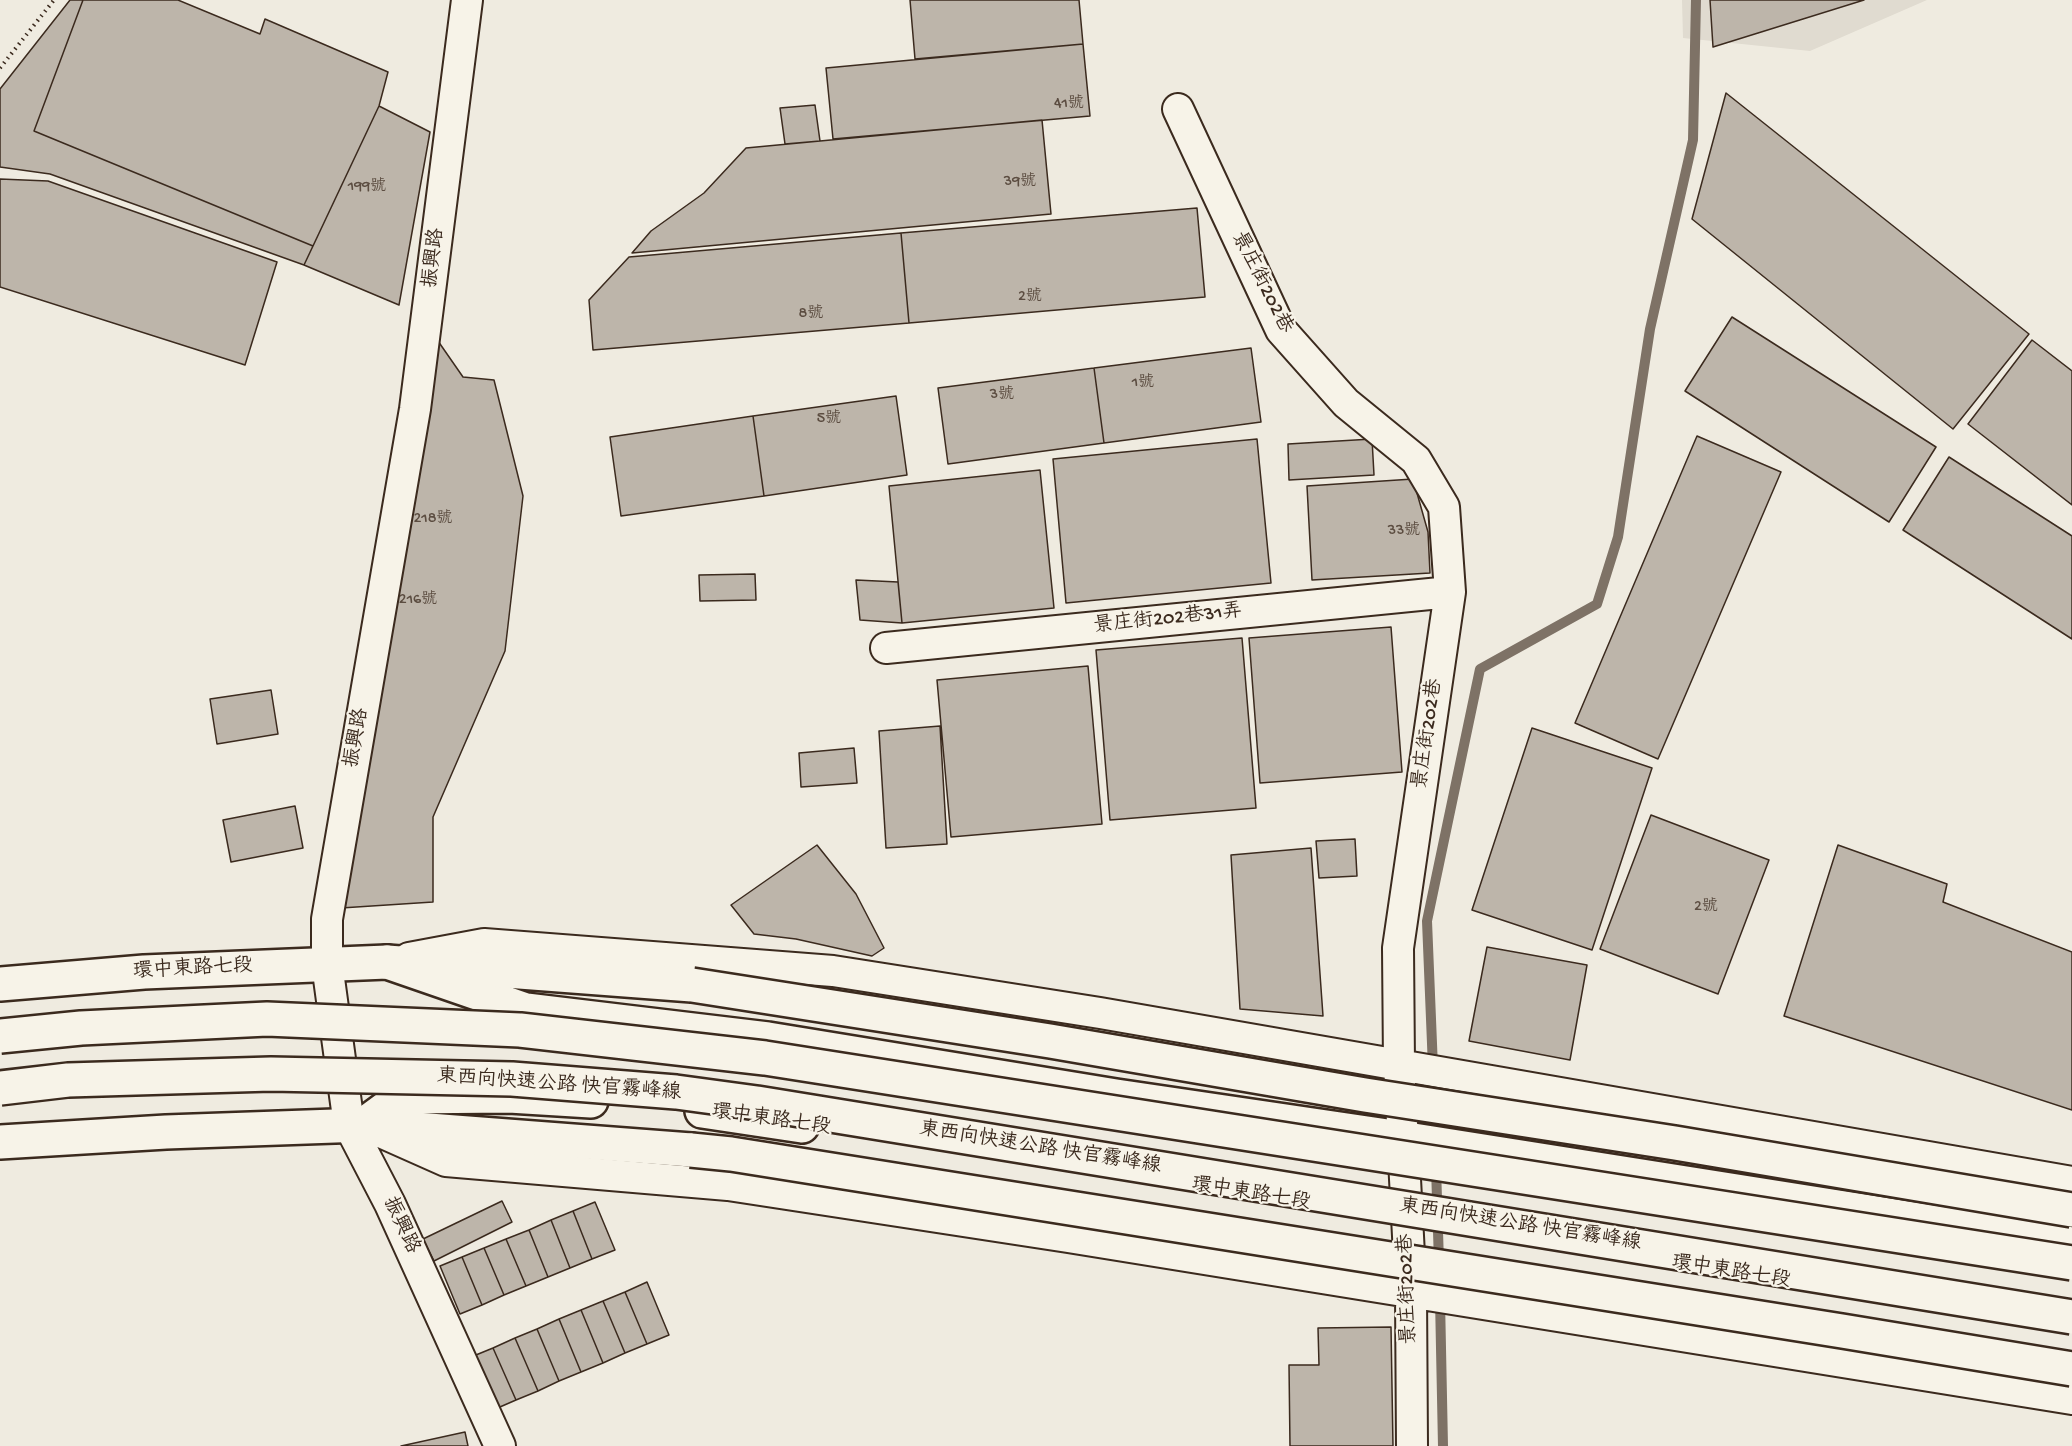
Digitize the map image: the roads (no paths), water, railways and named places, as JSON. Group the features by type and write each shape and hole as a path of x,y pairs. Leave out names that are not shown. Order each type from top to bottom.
{"main road":[{"name":"環中東路七段","path":"0,984 144,972 387,962 526,1010 768,1039 1116,1096 1454,1146 2072,1244"},
{"path":"387,962 692,985 1050,1041 1365,1095 1675,1143 2072,1210"},
{"path":"0,1036 81,1028 267,1019 520,1030 789,1062 2072,1263"},
{"name":"東西向快速公路 快官霧峰線","path":"0,1088 68,1080 271,1074 512,1079 676,1092 1500,1222 2072,1317"},
{"name":"環中東路七段","path":"356,1125 401,1097 509,1096 670,1106 941,1145 2072,1330"},
{"path":"0,1142 166,1132 356,1125 731,1154 2072,1369"}],"street":[{"name":"振興路","path":"467,0 415,409 327,919 327,964 356,1125 500,1446"},
{"name":"景庄街202巷","path":"1178,109 1281,330 1346,403 1416,460 1444,507 1450,592 1398,948 1398,1065 1411,1140 1414,1221 1411,1293 1412,1446"},
{"name":"景庄街202巷31弄","path":"886,648 1450,592"},
{"name":"環中東路七段","path":"387,962 484,944 832,971 1100,1013 2072,1182"},
{"path":"356,1125 446,1161 728,1185 1068,1237 2072,1399"}],"waterway":[{"path":"1433,1068 1427,921 1480,669 1597,604 1618,537 1650,329 1693,140 1696,0"},
{"path":"1436,1167 1439,1263"},
{"path":"1440,1299 1443,1446"}]}
